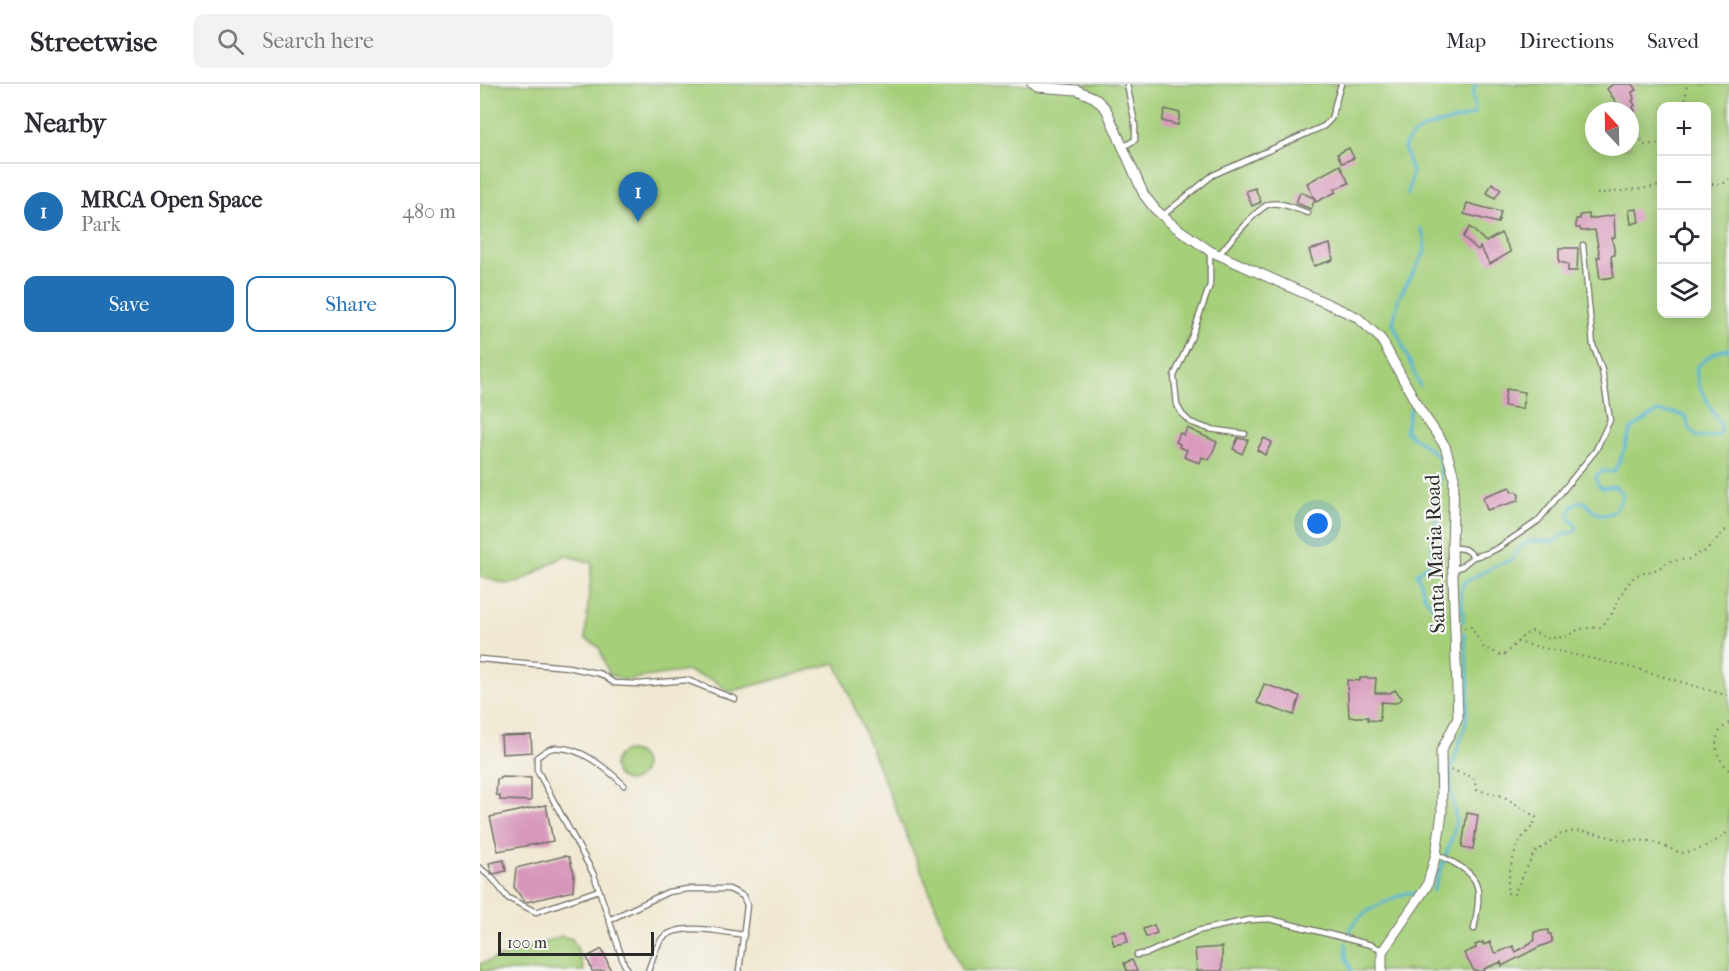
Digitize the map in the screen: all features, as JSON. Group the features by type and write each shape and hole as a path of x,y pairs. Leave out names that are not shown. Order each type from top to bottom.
{"street":[{"name":"Santa Maria Road","path":"1032,84 1037,87 1077,90 1095,98 1107,110 1144,195 1162,216 1215,253 1357,317 1382,339 1419,408 1445,446 1454,477 1452,548 1458,718 1441,751 1442,813 1438,855 1427,886 1383,950"},
{"path":"1382,971 1383,950"}],"lane":[{"path":"1123,147 1136,140 1127,84"},
{"path":"1162,216 1213,175 1324,126 1331,119 1341,84"},
{"path":"1245,434 1209,429 1190,422 1177,405 1174,376 1192,336 1210,285 1215,253 1268,205 1278,204 1308,213"},
{"path":"1453,570 1461,567 1473,557 1488,553 1538,521 1596,450 1610,420 1602,370 1593,345 1583,245"},
{"path":"1452,548 1469,551 1473,557"},
{"path":"480,659 568,667 601,674 614,683 638,684 687,680 735,699"},
{"path":"624,784 606,767 570,750 551,748 537,757 537,770 594,875 624,964 629,971"},
{"path":"1438,855 1466,869 1479,889 1480,903 1474,929"},
{"path":"480,868 508,898 536,912 599,890"},
{"path":"609,920 668,892 688,889 729,889 743,896 747,905 739,971"},
{"path":"1137,955 1154,951 1197,931 1249,920 1270,919 1383,950"},
{"path":"648,971 660,941 680,929 744,935"}],"path":[{"path":"1685,102 1687,84"},
{"path":"1639,135 1644,145 1657,144"},
{"path":"1711,184 1723,184 1729,179"},
{"path":"1597,194 1657,187"},
{"path":"1455,628 1471,627 1483,647 1503,656 1524,635 1532,631 1547,638 1565,638 1579,629 1601,627 1611,615 1624,589 1637,575 1658,569 1670,561 1691,559 1706,551 1724,531 1729,529"},
{"path":"1517,642 1630,667 1729,696"},
{"path":"1729,723 1722,727 1716,739 1718,755 1729,770"},
{"path":"1440,766 1473,777 1477,790 1503,796 1536,817 1535,822 1521,840 1508,879 1507,893 1514,894 1534,853 1561,834 1575,831 1621,840 1651,841 1681,853 1698,849 1729,831"}],"green space":[{"path":"480,84 1729,84 1729,971 962,971 836,663 729,692 715,681 687,671 624,680 609,674 599,647 585,638 592,563 565,555 520,582 506,584 480,576"},
{"path":"629,751 639,756 644,766 639,776 629,781 619,776 614,766 619,756"},
{"path":"562,936 572,939 584,971 480,971 480,964"}],"building":[{"path":"1613,84 1632,84 1636,90 1632,92 1633,102 1616,102 1607,89"},
{"path":"1165,109 1180,113 1178,125 1162,121"},
{"path":"1349,148 1354,158 1342,163 1337,154"},
{"path":"1340,165 1349,183 1316,202 1315,199 1311,209 1296,203 1300,192 1314,198 1307,183"},
{"path":"1492,183 1501,189 1495,198 1487,193"},
{"path":"1255,188 1261,202 1252,206 1246,191"},
{"path":"1467,203 1501,212 1498,223 1464,214"},
{"path":"1637,209 1639,222 1631,224 1629,210"},
{"path":"1589,214 1589,219 1614,215 1615,237 1612,238 1615,255 1611,256 1614,277 1600,279 1597,257 1600,257 1595,230 1581,231 1580,228 1576,228 1576,219 1580,219 1580,215"},
{"path":"1470,227 1486,242 1501,233 1511,252 1490,264 1480,247 1478,250 1463,237"},
{"path":"1330,244 1333,260 1314,266 1309,250"},
{"path":"1559,248 1578,248 1577,271 1568,271 1568,264 1559,262"},
{"path":"1506,389 1525,392 1522,409 1504,406"},
{"path":"1187,428 1217,442 1209,460 1202,457 1200,463 1184,457 1187,450 1179,447 1180,444 1176,442 1180,433 1184,435"},
{"path":"1238,438 1248,440 1242,454 1233,449"},
{"path":"1264,438 1272,442 1265,455 1257,450"},
{"path":"1510,487 1512,492 1516,491 1519,495 1518,501 1487,510 1483,498 1485,496"},
{"path":"1360,678 1376,678 1375,693 1390,693 1395,690 1402,698 1396,703 1381,702 1380,721 1368,720 1368,717 1349,717 1347,680 1360,681"},
{"path":"1264,684 1300,696 1294,715 1257,703"},
{"path":"531,735 532,752 502,754 501,736"},
{"path":"500,777 531,778 531,801 500,800 500,796 496,795 497,779"},
{"path":"546,805 553,841 498,851 490,817"},
{"path":"1467,813 1478,815 1473,849 1462,847"},
{"path":"564,856 569,857 574,873 573,891 527,902 523,900 514,887 516,868"},
{"path":"504,860 506,871 494,874 489,863"},
{"path":"1154,925 1157,933 1146,937 1143,929"},
{"path":"1548,930 1552,942 1502,966 1501,962 1484,969 1485,971 1474,971 1464,953 1483,942 1484,945 1490,942 1494,952 1497,953 1513,946 1516,952 1535,940 1534,932"},
{"path":"1125,931 1128,942 1114,945 1111,934"},
{"path":"1222,947 1222,971 1197,971 1195,949"},
{"path":"602,949 611,971 592,971 587,957"},
{"path":"1132,960 1137,971 1127,971 1124,963"}],"waterway":[{"path":"1408,195 1412,172 1404,147 1418,131 1475,113 1473,92 1476,84"},
{"path":"1420,228 1424,236 1425,252 1399,297 1393,323 1420,386"},
{"path":"1463,612 1461,592 1463,583 1499,564 1512,560 1520,548 1528,542 1554,542 1565,534 1576,531 1576,525 1568,516 1573,505 1580,501 1603,515 1617,508 1623,494 1614,486 1602,488 1597,483 1596,475 1603,471 1614,472 1631,429 1657,412 1676,413 1686,417 1689,428 1697,437 1713,437 1720,434 1721,426 1699,386 1696,368 1711,356 1729,349"},
{"path":"1411,407 1405,431 1435,454 1441,465 1434,502 1439,511 1430,563 1417,573 1425,597 1433,607"},
{"path":"1463,612 1463,622"},
{"path":"1433,891 1453,835 1456,819 1451,792 1451,770 1466,722 1469,684 1464,633"},
{"path":"1349,933 1353,925 1365,913 1406,893 1413,893"},
{"path":"1346,943 1346,957 1352,971"}],"place":[{"name":"MRCA Open Space","path":"638,222"}]}
